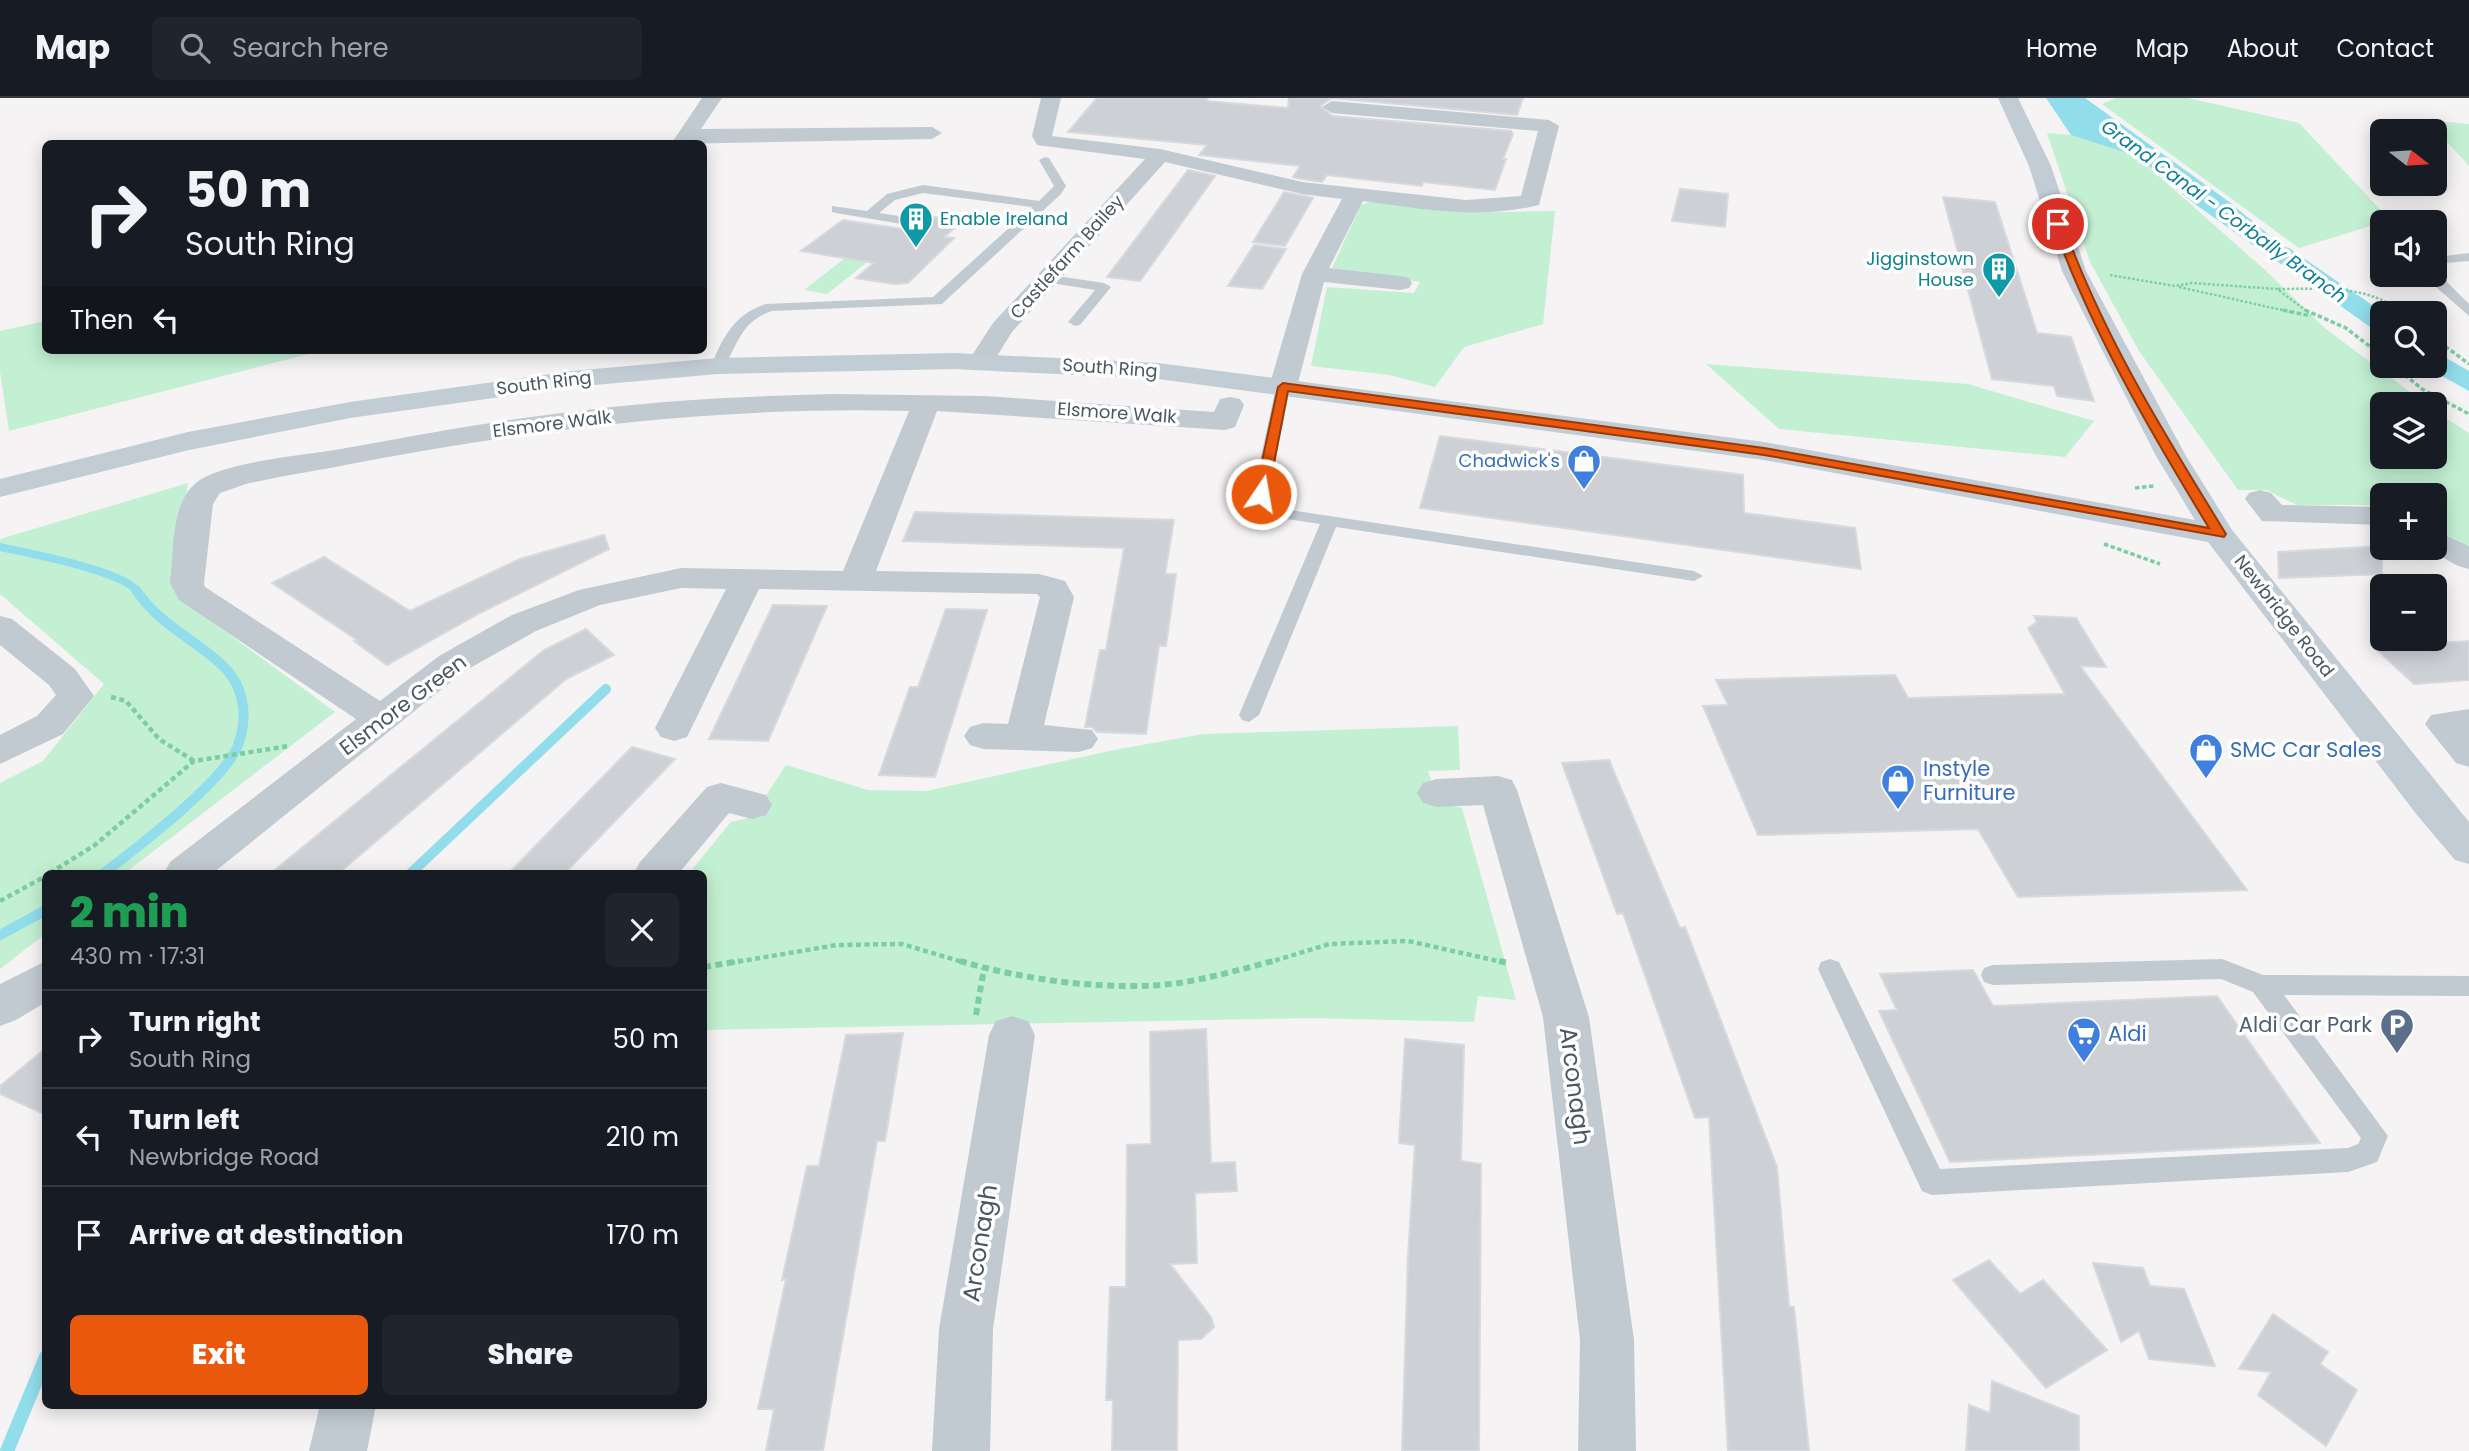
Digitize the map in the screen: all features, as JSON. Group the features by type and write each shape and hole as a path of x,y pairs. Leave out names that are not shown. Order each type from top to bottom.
{"main road":[{"name":"Newbridge Road","path":"2008,98 2040,166 2074,271 2165,445 2219,534 2431,805 2469,849"},
{"name":"South Ring","path":"0,488 188,441 350,410 572,379 718,366 868,362 979,363 1158,371 1764,451 2219,534"}],"street":[{"path":"684,139 712,98"},
{"path":"1051,98 1042,136 1044,141 1160,155 1302,188 1487,208 1510,206 1531,200 1552,117 1332,107"},
{"path":"684,139 876,142 932,133"},
{"name":"Castlefarm Bailey","path":"979,363 1002,328 1160,155"},
{"path":"1283,387 1314,274 1356,194"},
{"path":"1314,274 1400,283"},
{"path":"856,580 926,403"},
{"name":"Elsmore Walk","path":"383,720 191,593 187,583 196,500 209,487 412,443 538,424 704,407 926,403 1071,409 1225,421 1230,405"},
{"path":"2260,499 2273,514 2370,516"},
{"path":"2447,546 2469,559"},
{"path":"674,728 748,577"},
{"name":"Elsmore Green","path":"189,870 451,664 524,623 591,597 668,581 748,577 1039,584 1053,588 1057,597 1023,737"},
{"path":"0,627 62,677 76,696 50,724 0,751"},
{"path":"2469,722 2444,724 2469,754"},
{"path":"983,736 1079,739"},
{"name":"Arconagh","path":"1437,793 1498,790 1566,1017 1606,1340 1607,1451"},
{"path":"658,870 721,797 752,805"},
{"path":"0,1007 42,981"},
{"name":"Arconagh","path":"961,1451 966,1329 1012,1035"},
{"path":"338,1451 347,1409"}],"lane":[{"path":"718,366 738,323 756,311 771,307 937,301 1060,186 1045,160"},
{"path":"869,215 891,197 923,189 1042,205"},
{"path":"836,209 908,221"},
{"path":"2447,259 2469,257"},
{"path":"1049,279 1104,287 1075,322"},
{"path":"2444,287 2469,312"},
{"path":"1283,387 1261,494 1266,505 1286,514 1694,576"},
{"path":"1249,715 1329,521"},
{"path":"1830,969 1932,1182 2348,1160 2367,1153 2375,1136 2262,985"},
{"path":"1993,975 2222,969 2262,985 2469,986"}],"path":[{"path":"2074,271 2175,286 2314,316 2346,328 2370,347"},
{"path":"2175,286 2192,283 2277,289 2358,288 2380,295 2388,301"},
{"path":"2277,289 2314,316"},
{"path":"2447,348 2469,364"},
{"path":"2409,378 2469,414"},
{"path":"76,696 107,696 126,701 159,739 194,761"},
{"path":"56,870 95,845 194,761 256,750"},
{"path":"0,901 42,878"},
{"path":"707,967 837,945 902,944 984,968 1086,983 1178,983 1270,962 1329,944 1408,941 1554,974"}],"green space":[{"path":"2116,98 2188,98 2299,123 2381,210 2370,210 2370,226 2299,248 2102,104"},
{"path":"2447,122 2469,124 2469,166 2447,142"},
{"path":"2047,133 2071,135 2136,156 2265,270 2326,329 2370,362 2370,378 2391,378 2410,392 2370,392 2370,469 2447,469 2447,419 2469,433 2469,546 2447,535 2447,483 2370,483 2370,505 2297,505 2266,490 2238,490 2139,351 2090,262"},
{"path":"1374,200 1500,212 1555,211 1543,324 1464,347 1435,387 1389,375 1311,366 1327,287 1414,293 1420,282 1332,268 1361,205"},
{"path":"854,251 876,255 827,294 804,290"},
{"path":"42,322 42,354 308,354 9,431 0,372 0,331"},
{"path":"1706,364 1968,384 2094,421 2065,457 1779,429"},
{"path":"188,483 175,572 215,624 335,712 129,870 42,870 42,936 0,969 0,783 43,761 104,684 0,594 0,539"},
{"path":"1458,726 1460,770 1428,771 1438,803 1462,808 1516,1000 1478,996 1474,1022 1313,1018 707,1030 707,870 691,870 731,822 752,817 786,765 868,790 926,791 1114,750 1203,734"}],"water":[{"path":"2046,98 2085,98 2228,201 2326,282 2310,282 2264,253 2195,204 2136,156 2071,135"},
{"path":"2326,295 2358,295 2370,304 2370,326"},
{"path":"2447,358 2469,371 2469,391 2446,378"}],"building":[{"path":"1097,98 1208,98 1206,101 1288,108 1289,98 1332,98 1320,106 1332,116 1511,131 1513,134 1495,190 1423,182 1422,186 1327,175 1322,182 1293,177 1300,166 1199,155 1207,145 1068,132"},
{"path":"1332,98 1523,98 1517,115"},
{"path":"1188,170 1215,176 1140,281 1107,277"},
{"path":"1680,189 1728,194 1725,227 1672,221"},
{"path":"1284,192 1313,198 1285,246 1253,242"},
{"name":"Jigginstown House","path":"1943,197 1995,202 2037,333 2071,337 2094,401 2057,396 2054,386 1992,379"},
{"name":"Enable Ireland","path":"921,215 963,221 944,237 954,238 908,283 894,284 856,278 874,263 801,251 843,220 903,229 915,223"},
{"path":"1254,245 1286,249 1262,289 1228,286"},
{"name":"Chadwick's","path":"1440,436 1743,475 1744,513 1855,528 1861,569 1420,508"},
{"path":"915,512 1174,520 1165,574 1176,574 1166,646 1159,646 1146,734 1097,732 1092,727 1085,727 1100,650 1106,650 1124,548 903,541"},
{"path":"604,535 609,549 480,613 387,665 354,641 357,640 272,583 324,557 410,611 520,559"},
{"path":"2370,547 2370,560 2382,560 2382,574 2279,578 2278,552"},
{"path":"773,605 827,606 768,741 709,739"},
{"path":"946,609 987,610 935,777 879,775 910,687 918,687"},
{"path":"2034,616 2076,618 2106,667 2080,666 2247,890 2018,897 1978,829 1758,835 1703,706 1728,705 1716,680 1895,675 1908,698 2065,694 2028,628 2037,622"},
{"path":"586,629 614,655 566,679 343,870 275,870 544,650"},
{"path":"2469,641 2469,680 2414,684 2378,651 2447,651 2447,642"},
{"path":"632,747 675,759 568,870 512,870"},
{"path":"1609,760 1680,928 1685,927 1777,1167 1789,1306 1794,1307 1809,1451 1728,1451 1709,1117 1695,1118 1623,913 1617,914 1562,763"},
{"name":"Aldi","path":"1973,970 1993,1006 2217,996 2320,1143 1950,1162 1879,1011 1897,1010 1880,974"},
{"path":"1206,1029 1211,1163 1235,1162 1237,1191 1195,1193 1197,1263 1170,1264 1211,1317 1214,1327 1201,1339 1178,1340 1177,1451 1112,1451 1113,1400 1106,1400 1110,1287 1126,1287 1127,1145 1151,1144 1150,1032"},
{"path":"903,1033 885,1141 877,1141 823,1451 766,1451 774,1409 758,1409 786,1279 782,1280 807,1166 819,1166 846,1035"},
{"path":"1405,1039 1464,1045 1461,1161 1481,1164 1479,1451 1402,1451 1408,1256 1415,1145 1399,1143"},
{"path":"42,1051 42,1113 0,1094 0,1086"},
{"path":"1989,1260 2020,1294 2043,1280 2107,1350 2046,1388 1953,1280"},
{"path":"2093,1263 2143,1268 2150,1286 2184,1289 2215,1366 2149,1359 2139,1331 2121,1342"},
{"path":"2273,1314 2328,1352 2320,1364 2357,1390 2326,1446 2258,1395 2271,1372 2239,1369"},
{"path":"1992,1381 2079,1416 2079,1451 1966,1451 1969,1405 1990,1413"}],"waterway":[{"name":"Grand Canal - Corbally Branch","path":"2281,253 2370,316"},
{"path":"0,547 95,570 129,584 137,591"},
{"path":"108,870 199,795 230,760 238,745 243,724 243,704 231,675 213,657 168,624 137,591"},
{"path":"414,870 606,689"},
{"path":"0,935 42,912"},
{"path":"7,1451 42,1367"}],"place":[{"name":"Enable Ireland","path":"916,249"},
{"name":"Jigginstown House","path":"1999,299"},
{"name":"Chadwick's","path":"1584,491"},
{"name":"SMC Car Sales","path":"2206,780"},
{"name":"Instyle Furniture","path":"1898,811"},
{"name":"Aldi Car Park","path":"2397,1055"},
{"name":"Aldi","path":"2084,1064"}],"route":[{"path":"1261,494 1283,387 1764,451 2219,534 2171,456 2117,356 2074,271 2058,224"}]}
